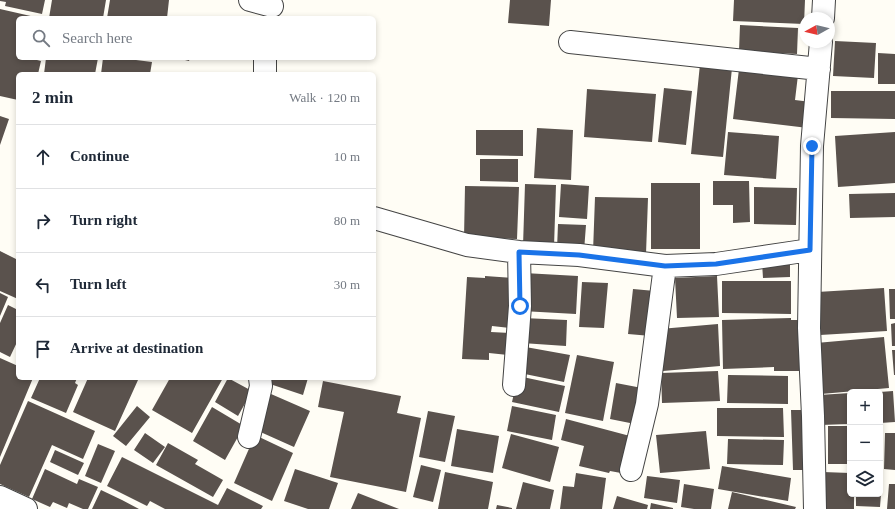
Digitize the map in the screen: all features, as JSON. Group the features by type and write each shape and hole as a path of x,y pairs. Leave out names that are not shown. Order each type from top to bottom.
{"street":[{"path":"250,0 271,8"},
{"path":"823,12 824,0"},
{"path":"570,42 819,69"},
{"path":"815,509 809,328 812,146 821,48"},
{"path":"265,60 265,72"},
{"path":"376,219 467,245 519,252 579,255 665,266 716,264 810,250"},
{"path":"514,385 520,306 519,252"},
{"path":"631,470 647,404 665,266"},
{"path":"249,437 260,380"},
{"path":"0,497 26,509"}],"building":[{"path":"0,0 45,0 42,14 5,6 6,2"},
{"path":"52,0 106,0 103,16 49,16"},
{"path":"110,0 169,0 167,16 107,16"},
{"path":"510,0 551,0 549,26 508,23"},
{"path":"734,0 805,0 804,12 799,12 799,24 733,21"},
{"path":"0,9 31,16 16,16 16,60 41,61 38,72 16,72 16,100 0,96"},
{"path":"740,25 798,28 797,54 739,51"},
{"path":"835,41 876,43 874,78 833,76"},
{"path":"878,53 895,54 895,84 878,84"},
{"path":"46,60 98,60 95,72 44,72"},
{"path":"103,60 136,60 152,62 150,72 101,72"},
{"path":"700,64 732,68 723,157 691,154"},
{"path":"739,69 798,75 795,100 811,102 808,128 733,119"},
{"path":"664,88 692,91 686,145 658,142"},
{"path":"587,89 656,94 652,142 584,137"},
{"path":"831,91 895,91 895,119 831,118"},
{"path":"0,116 9,119 0,145"},
{"path":"537,128 573,130 571,180 534,178"},
{"path":"476,130 523,130 523,156 476,155"},
{"path":"728,132 779,136 776,179 724,175"},
{"path":"895,132 895,183 838,187 835,136"},
{"path":"480,159 518,159 518,182 480,181"},
{"path":"713,181 749,181 750,222 733,223 733,205 713,205"},
{"path":"651,183 700,183 700,249 651,249"},
{"path":"525,184 556,185 554,247 523,246"},
{"path":"561,184 589,186 587,219 559,217"},
{"path":"465,186 519,187 517,239 464,238"},
{"path":"754,187 797,188 796,225 754,224"},
{"path":"895,193 895,217 850,218 849,194"},
{"path":"595,197 648,198 646,254 593,252"},
{"path":"558,224 586,225 584,251 557,249"},
{"path":"0,251 16,259 16,298 0,291"},
{"path":"790,262 790,277 763,278 762,263"},
{"path":"524,273 578,276 576,314 522,311"},
{"path":"485,276 515,278 511,328 492,326 491,332 510,333 508,355 489,353 489,360 462,359 467,277 485,278"},
{"path":"717,276 719,317 677,318 675,278"},
{"path":"722,281 791,281 791,314 722,313"},
{"path":"582,282 608,283 604,328 579,327"},
{"path":"884,288 887,331 820,335 817,292"},
{"path":"633,289 655,291 651,336 628,334"},
{"path":"889,289 895,289 895,319 890,319"},
{"path":"0,293 8,297 0,316"},
{"path":"8,305 16,309 16,344 10,357 0,352 0,323"},
{"path":"523,318 567,320 566,346 522,343"},
{"path":"791,318 791,320 802,320 803,371 774,371 774,367 723,369 722,320"},
{"path":"895,323 895,346 892,346 891,324"},
{"path":"718,324 720,366 663,371 660,329"},
{"path":"884,337 889,388 847,389 847,392 821,394 816,343"},
{"path":"520,346 570,355 564,382 515,372"},
{"path":"892,350 895,350 895,375 894,375"},
{"path":"577,355 614,362 603,421 565,413"},
{"path":"0,358 16,365 16,380 32,380 0,457"},
{"path":"718,371 720,401 662,403 661,373"},
{"path":"728,375 788,376 788,404 727,403"},
{"path":"518,376 565,386 559,412 512,402"},
{"path":"39,380 76,380 75,383 78,385 66,413 31,398"},
{"path":"87,380 138,380 115,431 73,412"},
{"path":"169,380 222,380 192,433 152,410"},
{"path":"227,380 232,380 252,391 238,416 215,402"},
{"path":"268,380 307,380 303,395 267,383"},
{"path":"323,381 401,396 397,413 421,418 406,492 330,477 344,412 318,407"},
{"path":"616,383 642,388 635,424 610,419"},
{"path":"893,391 895,422 883,423 883,392"},
{"path":"847,393 847,424 820,425 819,395"},
{"path":"271,394 310,411 294,447 256,430"},
{"path":"28,401 95,431 83,459 52,445 29,497 0,484 0,465"},
{"path":"137,406 150,417 126,446 113,436"},
{"path":"512,406 556,415 552,440 507,431"},
{"path":"212,407 244,426 225,460 193,441"},
{"path":"717,408 783,408 784,437 717,436"},
{"path":"791,410 810,410 811,470 793,470"},
{"path":"428,411 455,416 445,462 419,457"},
{"path":"566,419 630,436 621,473 610,471 609,473 579,466 584,446 561,440"},
{"path":"828,426 847,426 847,464 828,464"},
{"path":"457,429 499,436 493,473 451,466"},
{"path":"706,431 710,469 660,473 656,435"},
{"path":"145,433 165,447 153,463 134,450"},
{"path":"885,433 895,433 895,470 884,469"},
{"path":"511,434 559,447 550,482 502,468"},
{"path":"255,435 293,453 272,501 234,483"},
{"path":"728,439 784,440 783,465 727,464"},
{"path":"168,443 198,460 195,464 223,480 213,497 156,465"},
{"path":"98,444 115,451 101,483 85,476"},
{"path":"55,450 84,463 78,475 50,462"},
{"path":"122,457 218,505 227,488 263,506 261,509 165,509 150,501 147,506 107,486"},
{"path":"421,465 441,470 433,502 413,497"},
{"path":"722,466 791,478 788,501 718,489"},
{"path":"45,469 77,484 79,479 98,487 88,509 83,509 69,503 67,508 53,502 50,507 32,499"},
{"path":"295,469 338,483 329,509 308,509 284,501"},
{"path":"445,472 493,482 488,509 438,509"},
{"path":"823,472 847,473 847,497 854,497 854,509 822,509"},
{"path":"576,473 606,478 602,509 560,509 563,486 574,487"},
{"path":"647,476 680,480 677,503 644,498"},
{"path":"523,482 554,490 550,509 516,509"},
{"path":"684,484 714,489 711,509 681,507"},
{"path":"889,484 895,484 895,509 887,509"},
{"path":"101,490 122,500 139,509 92,509"},
{"path":"732,492 796,507 795,509 728,509"},
{"path":"358,493 399,509 351,509"},
{"path":"617,496 648,505 647,509 613,509"},
{"path":"856,497 881,497 880,507 856,506"},
{"path":"651,503 673,508 673,509 650,509"},
{"path":"497,505 512,508 512,509 496,509"}],"route":[{"path":"520,306 519,252 579,255 665,266 716,264 810,250 812,146"}]}
